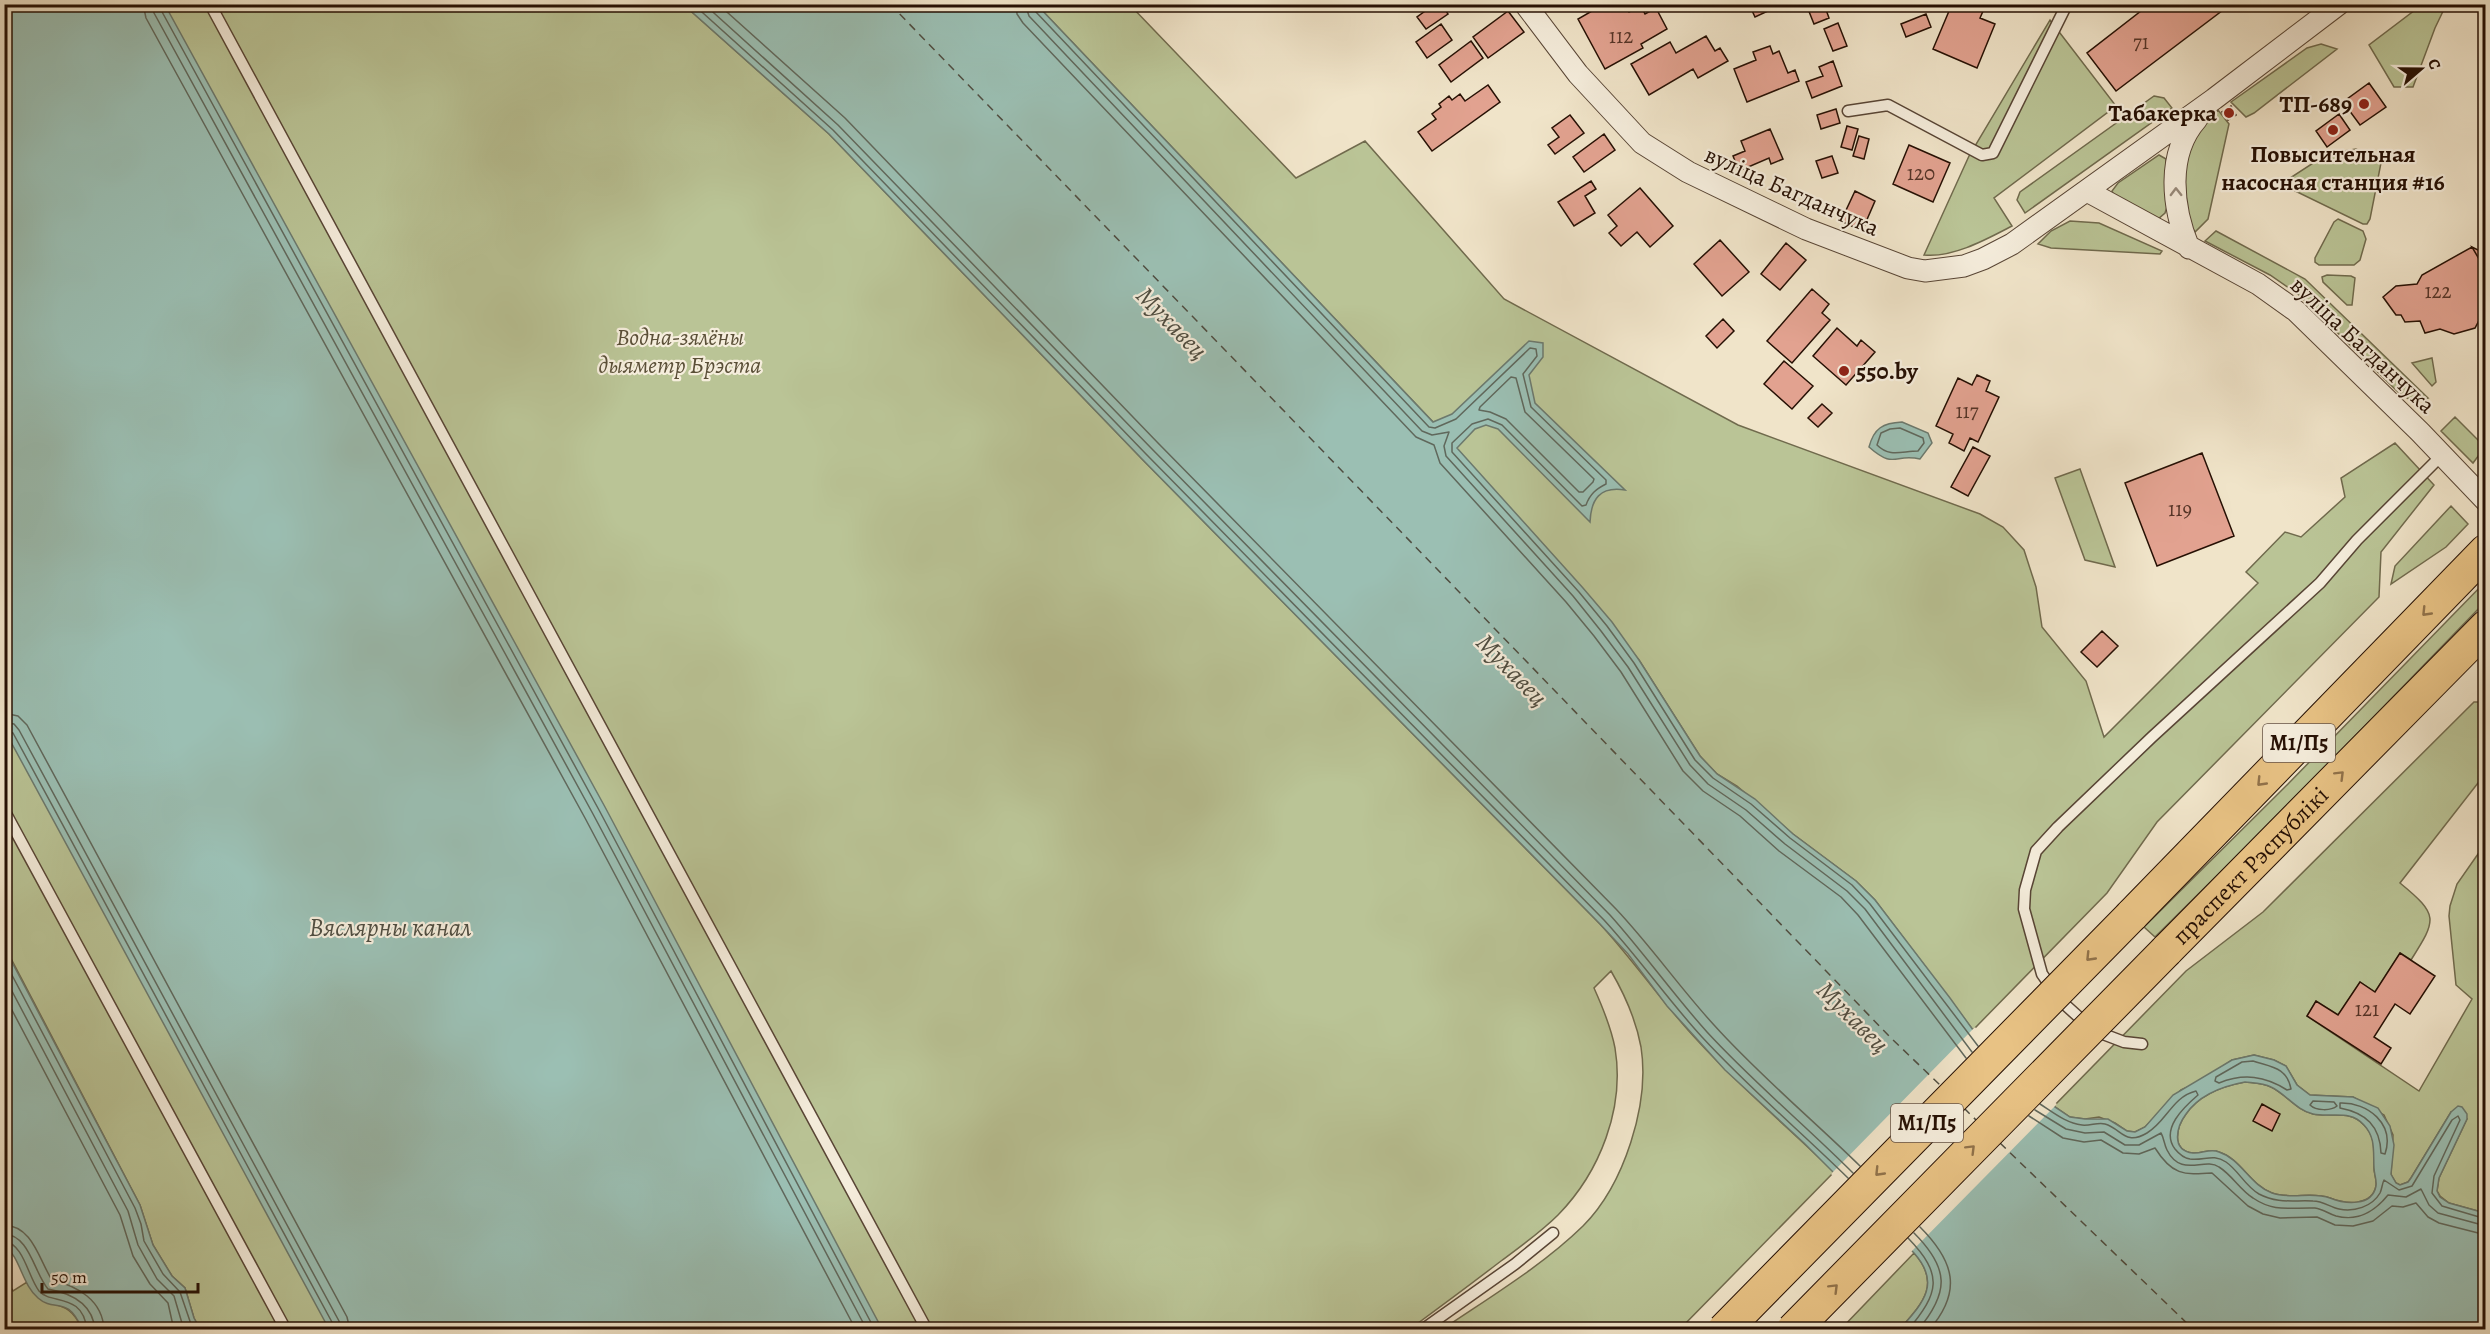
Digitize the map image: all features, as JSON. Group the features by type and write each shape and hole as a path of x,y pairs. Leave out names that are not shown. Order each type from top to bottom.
{"highway":[{"name":"праспект Рэспублікі","path":"1724,1329 2131,916 2476,560"},
{"name":"праспект Рэспублікі","path":"1793,1329 2486,627"}],"street":[{"name":"вуліца Багданчука","path":"1525,4 1578,74 1642,143 1688,172 1806,229 1908,268 1925,272 1943,270 1983,259 2012,244 2214,99 2326,8"},
{"name":"вуліца Багданчука","path":"2189,248 2176,213 2177,154 2182,138 2214,99"},
{"name":"вуліца Багданчука","path":"2087,191 2258,284 2296,311 2420,432 2486,501"}],"lane":[{"path":"210,4 927,1329"},
{"path":"1848,111 1888,105 1982,155 1993,153 2067,4"},
{"path":"2142,1044 2124,1042 2103,1034 2082,1020 2061,1001 2042,974 2024,909 2025,890 2036,851 2152,737 2320,583 2364,532 2442,455"},
{"path":"4,810 286,1329"},
{"path":"1422,1329 1515,1264 1553,1233"}],"green space":[{"path":"2423,4 2446,5 2413,87 2394,87 2369,45"},
{"name":"Водна-зялёны дыяметр Брэста","path":"4,5 684,5 829,134 1142,459 1600,924 1685,1027 1714,1058 1834,1172 1680,1329 1443,1329 1567,1241 1598,1209 1622,1166 1637,1118 1642,1093 1643,1069 1641,1047 1633,1017 1611,971 1594,988 1615,1048 1616,1093 1606,1138 1586,1179 1573,1198 1545,1227 1410,1329 200,1329 194,1318 185,1288 172,1276 153,1245 140,1205 5,947"},
{"path":"1037,5 1130,5 1296,178 1365,141 1504,299 1738,425 1980,514 2003,527 2024,550 2036,587 2042,627 2086,681 2104,737 2258,583 2246,572 2285,532 2301,537 2345,497 2341,478 2395,443 2434,485 2381,552 2379,597 2157,822 2107,893 1973,1030 1875,900 1856,881 1793,834 1737,786 1717,774 1700,756 1639,660 1433,422"},
{"path":"2050,20 2116,106 1994,198 2012,226 1958,251 1924,255 1969,156"},
{"path":"2321,44 2337,49 2254,113 2246,117 2231,102 2307,48"},
{"path":"2154,96 2164,98 2172,108 2025,213 2017,200 2020,192"},
{"path":"2218,110 2229,124 2208,219 2195,232 2190,223 2185,202 2184,179 2187,157 2195,137"},
{"path":"2356,149 2381,163 2370,219 2367,224 2289,188 2290,178 2327,154"},
{"path":"2159,155 2166,159 2167,207 2165,213 2158,219 2114,196 2112,191 2118,183"},
{"path":"2338,219 2363,231 2366,239 2360,260 2354,265 2319,265 2315,262 2315,258 2334,222"},
{"path":"2070,221 2099,223 2162,251 2160,254 2051,248 2038,244 2051,231"},
{"path":"2216,231 2305,279 2428,398 2412,401 2399,393 2299,295 2270,275 2205,241"},
{"path":"2327,275 2355,278 2352,305 2347,305 2323,282 2322,277"},
{"path":"2432,358 2436,382 2432,386 2412,363"},
{"path":"2455,417 2485,447 2473,463 2441,431"},
{"path":"2080,469 2115,567 2085,560 2055,478"},
{"path":"2451,506 2468,524 2446,547 2391,584 2395,566"},
{"path":"2485,582 2485,602 2296,797 2155,937 2144,927 2288,784"},
{"path":"2474,702 2485,702 2485,774 2400,883 2422,903 2427,911 2430,918 2426,935 2411,960 2400,953 2375,992 2360,982 2338,1015 2316,1001 2307,1016 2419,1091 2472,999 2456,985 2449,916 2457,884 2485,844 2485,1213 2449,1203 2437,1191 2439,1178 2467,1119 2451,1112 2411,1178 2400,1185 2391,1175 2393,1135 2384,1115 2353,1097 2310,1095 2297,1085 2286,1066 2254,1055 2232,1060 2201,1081 2181,1090 2145,1127 2135,1132 2127,1131 2099,1117 2085,1119 2070,1117 2054,1106 2186,971 2263,912"},
{"path":"2245,1082 2271,1087 2296,1106 2313,1114 2346,1116 2359,1120 2373,1140 2376,1186 2369,1198 2364,1201 2350,1202 2323,1196 2279,1195 2264,1189 2227,1155 2212,1151 2193,1153 2181,1147 2178,1143 2178,1131 2191,1107 2212,1092"},
{"path":"1914,1253 1927,1274 1928,1284 1921,1302 1900,1329 1840,1330"},
{"path":"4,1277 13,1291 27,1282 41,1298 69,1311 82,1329 5,1329"}],"water":[{"name":"Вяслярны канал","path":"4,5 165,5 605,807 882,1329 329,1329 5,731"},
{"name":"Мухавец","path":"684,5 1037,5 1433,422 1452,414 1529,341 1543,343 1543,357 1529,375 1535,403 1625,490 1609,490 1598,496 1592,507 1590,522 1498,429 1486,425 1475,429 1457,448 1612,622 1700,756 1717,774 1755,799 1793,834 1856,881 1875,900 2004,1073 2070,1117 2108,1119 2127,1131 2135,1132 2145,1127 2173,1095 2232,1060 2254,1055 2286,1066 2297,1085 2310,1095 2353,1097 2378,1108 2390,1126 2394,1145 2391,1174 2396,1183 2400,1185 2411,1178 2451,1112 2458,1106 2462,1107 2467,1114 2467,1119 2439,1178 2437,1191 2440,1197 2449,1203 2485,1213 2485,1329 1900,1329 1921,1302 1928,1284 1927,1274 1914,1253 1804,1143 1725,1070 1667,1006 1628,954 1600,924 1142,459 829,134","holes":["2245,1082 2271,1087 2307,1112 2353,1117 2359,1120 2368,1130 2374,1151 2376,1186 2369,1198 2364,1201 2350,1202 2323,1196 2279,1195 2264,1189 2227,1155 2212,1151 2193,1153 2181,1147 2178,1143 2178,1131 2191,1107 2212,1092"]},
{"path":"1902,422 1928,433 1932,443 1920,459 1884,458 1869,447 1880,428"},
{"path":"4,947 140,1205 153,1245 172,1276 185,1288 194,1318 200,1329 82,1329 76,1318 66,1308 38,1298 5,1245"}],"pier":[{"path":"1975,1027 2006,1071 2057,1104 1910,1253 1831,1174"}],"building":[{"path":"1435,4 1442,4 1448,14 1426,29 1417,17"},
{"path":"1604,4 1625,4 1629,12 1641,6 1645,14 1656,8 1667,29 1641,44 1643,48 1605,69 1578,19"},
{"path":"1749,4 1778,4 1779,6 1755,17"},
{"path":"1806,4 1824,4 1829,18 1814,24"},
{"path":"1952,4 1961,8 1963,4 1973,4 1984,9 1980,18 1995,24 1977,68 1933,49"},
{"path":"2150,4 2231,4 2116,91 2087,53"},
{"path":"1508,11 1524,32 1488,58 1473,37"},
{"path":"1926,14 1931,27 1906,37 1901,24"},
{"path":"1838,23 1847,46 1833,51 1824,29"},
{"path":"1441,24 1452,40 1427,58 1416,42"},
{"path":"1706,36 1715,51 1720,48 1728,61 1698,78 1693,69 1649,95 1631,64 1670,42 1676,53"},
{"path":"1471,41 1483,58 1451,82 1439,65"},
{"path":"1770,46 1773,54 1779,51 1788,73 1795,70 1799,81 1747,102 1734,69 1756,60 1753,52"},
{"path":"1833,61 1842,86 1812,98 1806,82 1823,76 1819,67"},
{"name":"ТП-689","path":"2369,83 2386,107 2360,125 2343,102"},
{"path":"1488,85 1500,102 1432,151 1418,132 1436,119 1432,114 1441,107 1439,104 1449,96 1452,100 1460,94 1465,101"},
{"name":"Табакерка","path":"2231,106 2236,115 2228,120 2222,112"},
{"path":"1836,109 1840,123 1821,129 1817,115"},
{"name":"Повысительная насосная станция #16","path":"2339,114 2350,130 2327,147 2316,131"},
{"path":"1570,115 1584,133 1555,154 1548,145 1559,137 1552,128"},
{"path":"1847,126 1858,129 1852,150 1841,147"},
{"path":"1770,129 1783,159 1771,164 1769,158 1739,171 1733,156 1745,151 1741,141"},
{"path":"1604,134 1615,150 1584,172 1573,157"},
{"path":"1859,136 1869,139 1864,159 1853,156"},
{"path":"1909,145 1950,163 1933,202 1893,184"},
{"path":"1832,156 1838,173 1822,178 1816,161"},
{"path":"1591,181 1596,189 1585,196 1595,213 1574,226 1558,202"},
{"path":"1640,188 1673,226 1650,247 1637,232 1621,246 1609,233 1617,226 1608,215"},
{"path":"1855,191 1875,201 1862,231 1841,221"},
{"path":"2485,232 2486,271 2472,247 2480,251 2479,237"},
{"path":"1720,240 1749,272 1722,296 1694,264"},
{"path":"1786,243 1806,260 1780,290 1761,274"},
{"path":"2472,247 2486,271 2485,298 2481,303 2484,311 2475,328 2454,334 2440,329 2425,333 2420,321 2405,322 2401,315 2396,315 2383,297 2396,286 2417,284 2422,275"},
{"path":"1812,289 1829,304 1822,313 1830,320 1792,363 1767,341"},
{"path":"1723,319 1734,331 1717,348 1706,336"},
{"name":"550.by","path":"1837,328 1857,346 1861,340 1875,352 1846,385 1813,356"},
{"path":"1784,361 1813,386 1792,409 1764,384"},
{"path":"1977,375 1990,381 1986,391 1999,397 1978,442 1970,438 1964,451 1949,443 1953,434 1936,426 1958,378 1972,385"},
{"path":"1822,404 1832,413 1818,427 1808,418"},
{"path":"1973,447 1990,456 1968,496 1951,487"},
{"path":"2202,453 2234,536 2157,566 2125,483"},
{"path":"2102,631 2118,646 2097,667 2081,652"},
{"path":"2400,953 2435,976 2410,1014 2395,1004 2374,1037 2391,1048 2381,1064 2307,1016 2316,1001 2338,1015 2360,982 2375,992"},
{"path":"2262,1104 2280,1114 2272,1131 2253,1121"}],"ferry route":[{"path":"890,4 1890,1037 1941,1086"},
{"path":"1964,1108 1977,1121"},
{"path":"2000,1143 2194,1330"}],"place":[{"name":"ТП-689","path":"2364,104"},
{"name":"Табакерка","path":"2229,113"},
{"name":"Повысительная насосная станция #16","path":"2333,130"},
{"name":"550.by","path":"1844,371"}]}
